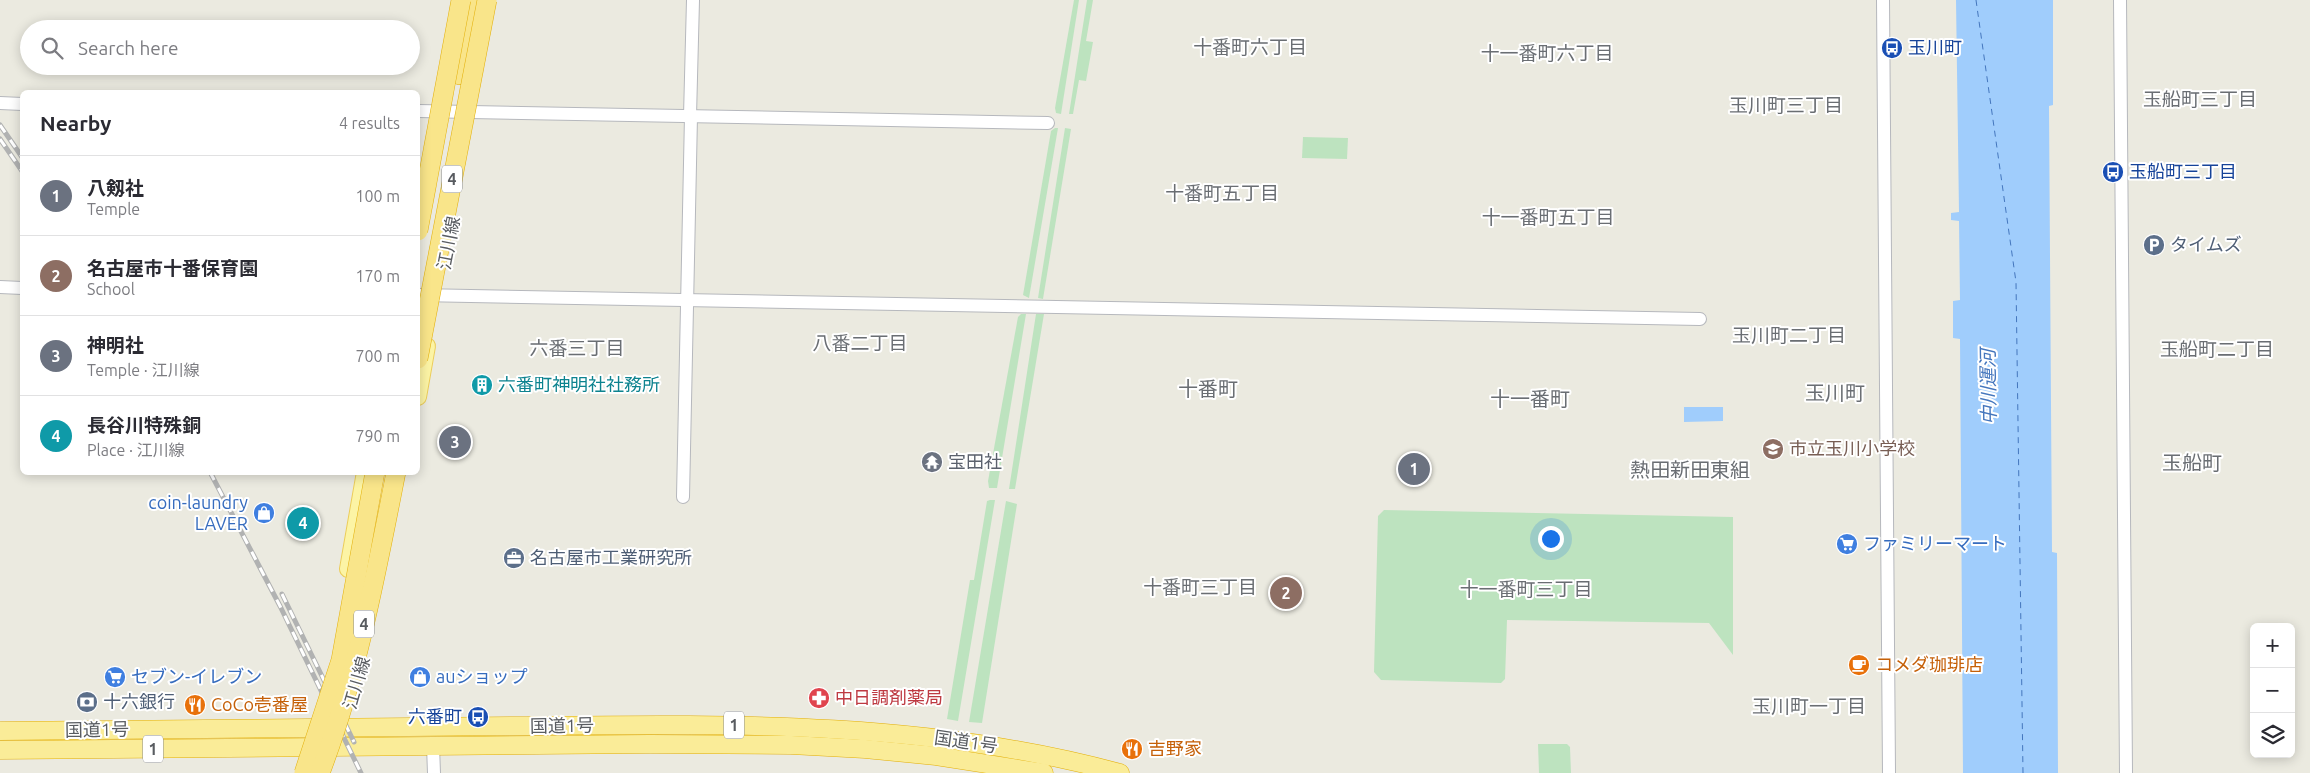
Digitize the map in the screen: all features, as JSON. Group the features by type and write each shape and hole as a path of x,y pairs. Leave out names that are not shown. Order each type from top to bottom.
{"highway":[{"name":"4","path":"420,220 461,0"},
{"path":"420,285 472,0"},
{"name":"4","path":"420,349 487,0"},
{"name":"4","path":"304,773 341,660 374,475"},
{"path":"345,585 351,576 377,502 383,475"},
{"name":"4","path":"320,773 336,732 356,665 395,475"},
{"name":"国道1号","path":"0,731 652,725 840,728 983,744 1071,760 1120,773"},
{"name":"国道1号","path":"0,750 650,744 800,746 936,756 1044,773"}],"main road":[{"path":"420,165 425,111 455,0"},
{"name":"江川線","path":"420,387 475,112 495,0"},
{"name":"江川線","path":"296,773 313,728 337,647 345,585 364,475"},
{"name":"江川線","path":"327,773 344,728 368,645 394,529 403,475"}],"street":[{"path":"683,497 693,0"},
{"path":"1882,0 1889,773"},
{"path":"2120,0 2126,773"},
{"path":"0,103 20,104"},
{"path":"425,111 1048,124"},
{"path":"0,287 20,288"},
{"path":"420,296 1700,319"},
{"path":"433,746 434,773"}],"green space":[{"path":"1074,0 1079,0 1061,114 1056,113 1055,108"},
{"path":"1087,0 1093,0 1086,41 1093,42 1086,81 1079,80 1073,114 1069,114"},
{"path":"1058,128 1029,298 1023,295 1051,131"},
{"path":"1065,128 1071,129 1043,299 1038,298"},
{"path":"1303,137 1348,138 1347,159 1302,158"},
{"path":"1021,314 1026,314 997,488 989,488 988,481 1018,317"},
{"path":"1036,314 1044,314 1015,489 1009,489"},
{"path":"995,500 958,721 947,719 970,580 974,580 987,501"},
{"path":"1006,501 1017,504 982,723 969,722"},
{"path":"1384,510 1733,517 1733,655 1709,623 1507,620 1505,679 1501,683 1381,680 1374,672 1378,516"},
{"path":"1538,744 1567,744 1570,747 1571,773 1539,773"}],"water":[{"name":"中川運河","path":"1956,0 2053,0 2053,105 2049,106 2052,552 2057,553 2058,773 1963,773 1960,339 1953,338 1953,301 1960,300 1959,221 1951,220 1951,213 1959,212"},
{"path":"1684,407 1723,407 1723,421 1684,422"}],"ferry route":[{"path":"1976,0 2016,282 2023,773"}],"railway":[{"path":"0,125 20,154"},
{"path":"0,139 20,168"},
{"path":"212,475 280,606 361,773"},
{"path":"282,594 354,742"}],"place":[{"name":"玉川町","path":"1892,48"},
{"name":"玉船町三丁目","path":"2113,172"},
{"name":"タイムズ","path":"2154,245"},
{"name":"六番町神明社社務所","path":"482,385"},
{"name":"神明社","path":"455,442"},
{"name":"市立玉川小学校","path":"1773,449"},
{"name":"宝田社","path":"932,462"},
{"name":"八剱社","path":"1414,469"},
{"name":"coin-laundry LAVER","path":"264,513"},
{"name":"長谷川特殊銅","path":"303,523"},
{"name":"ファミリーマート","path":"1847,544"},
{"name":"名古屋市工業研究所","path":"514,558"},
{"name":"名古屋市十番保育園","path":"1286,593"},
{"name":"コメダ珈琲店","path":"1859,665"},
{"name":"セブン-イレブン","path":"115,677"},
{"name":"auショップ","path":"420,677"},
{"name":"中日調剤薬局","path":"819,698"},
{"name":"十六銀行","path":"87,702"},
{"name":"CoCo壱番屋","path":"195,705"},
{"name":"六番町","path":"478,717"},
{"name":"吉野家","path":"1132,749"}],"district":[{"name":"十番町六丁目","path":"1250,47"},
{"name":"十一番町六丁目","path":"1547,53"},
{"name":"玉船町三丁目","path":"2200,99"},
{"name":"玉川町三丁目","path":"1786,105"},
{"name":"十番町五丁目","path":"1222,193"},
{"name":"十一番町五丁目","path":"1548,217"},
{"name":"玉川町二丁目","path":"1789,335"},
{"name":"八番二丁目","path":"860,343"},
{"name":"六番三丁目","path":"577,348"},
{"name":"玉船町二丁目","path":"2217,349"},
{"name":"十番町","path":"1208,389"},
{"name":"玉川町","path":"1835,393"},
{"name":"十一番町","path":"1530,399"},
{"name":"玉船町","path":"2192,463"},
{"name":"熱田新田東組","path":"1690,470"},
{"name":"十番町三丁目","path":"1200,587"},
{"name":"十一番町三丁目","path":"1526,589"},
{"name":"玉川町一丁目","path":"1809,706"}]}
